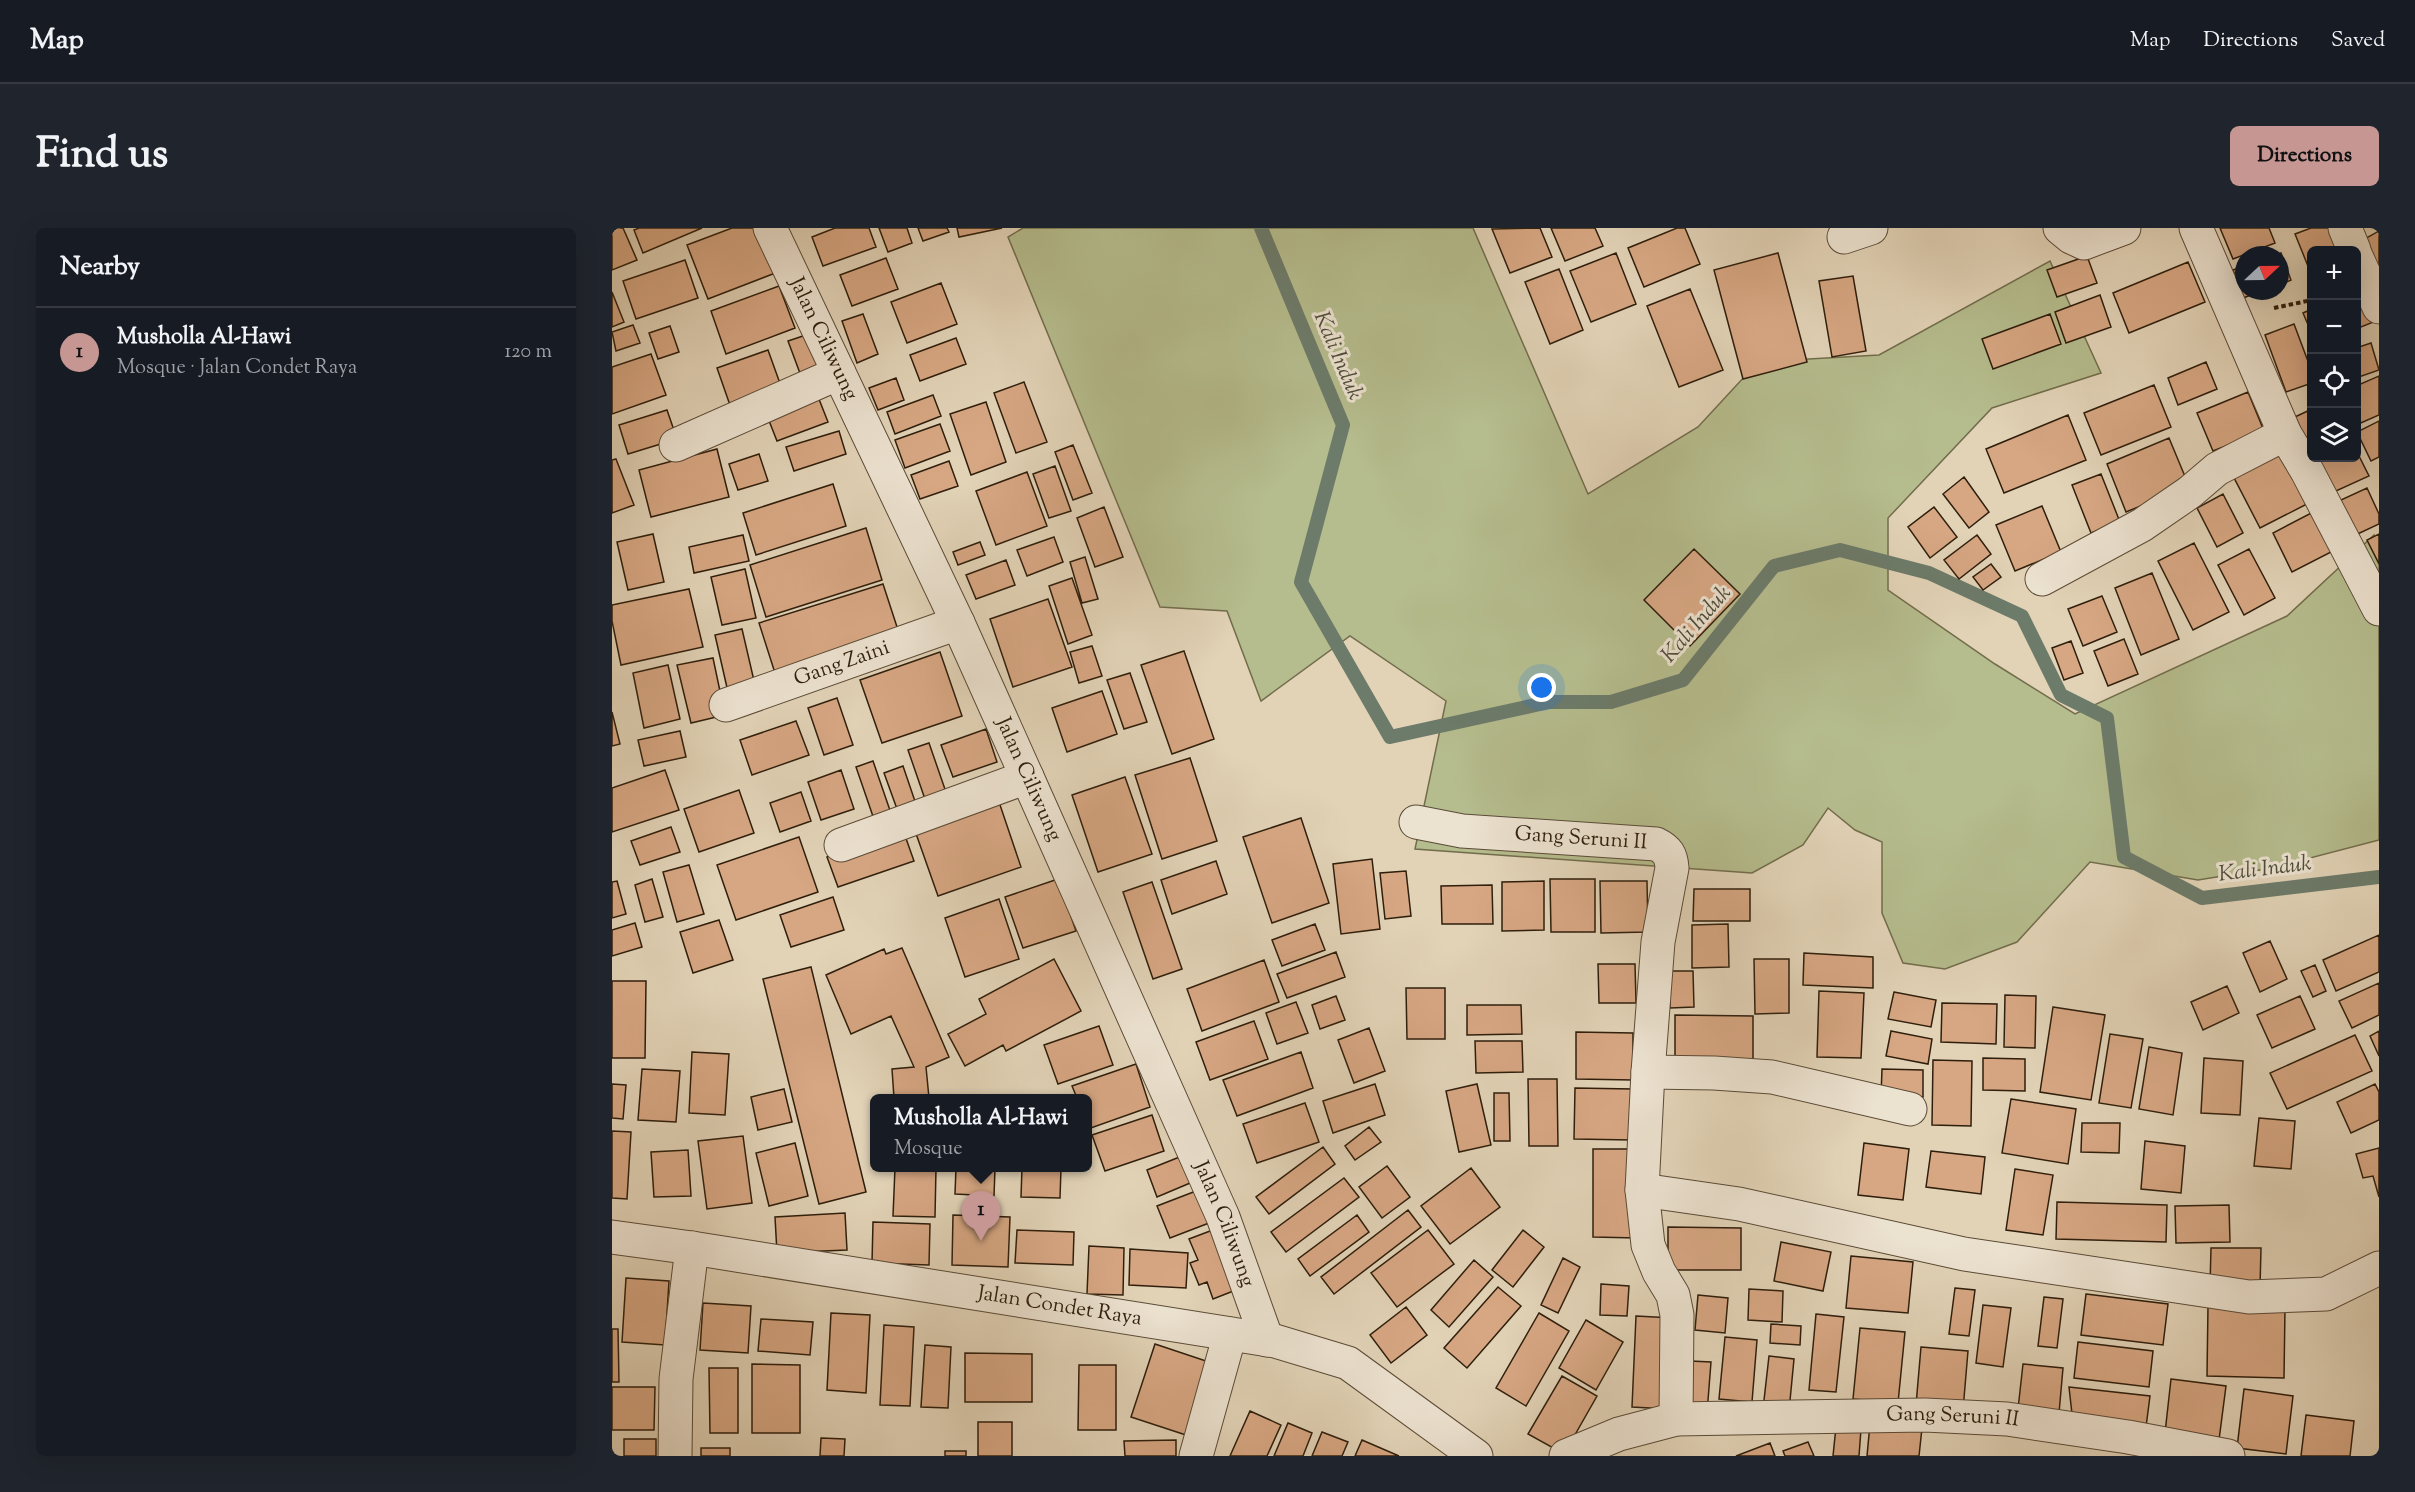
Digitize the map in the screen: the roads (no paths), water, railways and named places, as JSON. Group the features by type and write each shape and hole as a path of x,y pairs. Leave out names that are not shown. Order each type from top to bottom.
{"street":[{"name":"Jalan Ciliwung","path":"770,228 958,623 1027,777 1223,1217 1267,1340"},
{"path":"2060,228 2071,237 2084,243 2124,228"},
{"path":"2196,228 2285,434 2307,471 2379,609"},
{"path":"2345,228 2352,246"},
{"path":"2361,267 2379,307"},
{"path":"676,445 838,373"},
{"path":"2042,579 2142,525 2190,492 2217,468 2285,434"},
{"name":"Gang Zaini","path":"726,705 958,623"},
{"path":"841,845 1027,777"},
{"name":"Gang Seruni II","path":"1416,822 1462,831 1656,844 1666,849 1671,856 1672,868 1658,942 1642,1190 1648,1245 1659,1272 1673,1295 1677,1315 1676,1419"},
{"path":"1648,1072 1772,1077 1910,1108"},
{"path":"1642,1190 1739,1204 1964,1254 2249,1297 2326,1294 2379,1268"},
{"name":"Jalan Condet Raya","path":"612,1237 1267,1340 1348,1363 1476,1456"},
{"path":"675,1456 675,1379 692,1248"},
{"path":"1196,1456 1230,1334"},
{"name":"Gang Seruni II","path":"1566,1456 1619,1434 1676,1419 1925,1415 2007,1419 2128,1437 2228,1456"}],"waterway":[{"name":"Kali Induk","path":"1261,228 1343,425 1301,582 1390,737 1549,702 1611,702 1683,680 1774,566 1840,550 1929,573 2022,616 2061,695 2107,718 2124,857 2202,898 2379,877"}],"place":[{"name":"Musholla Al-Hawi","path":"981,1241"}]}
